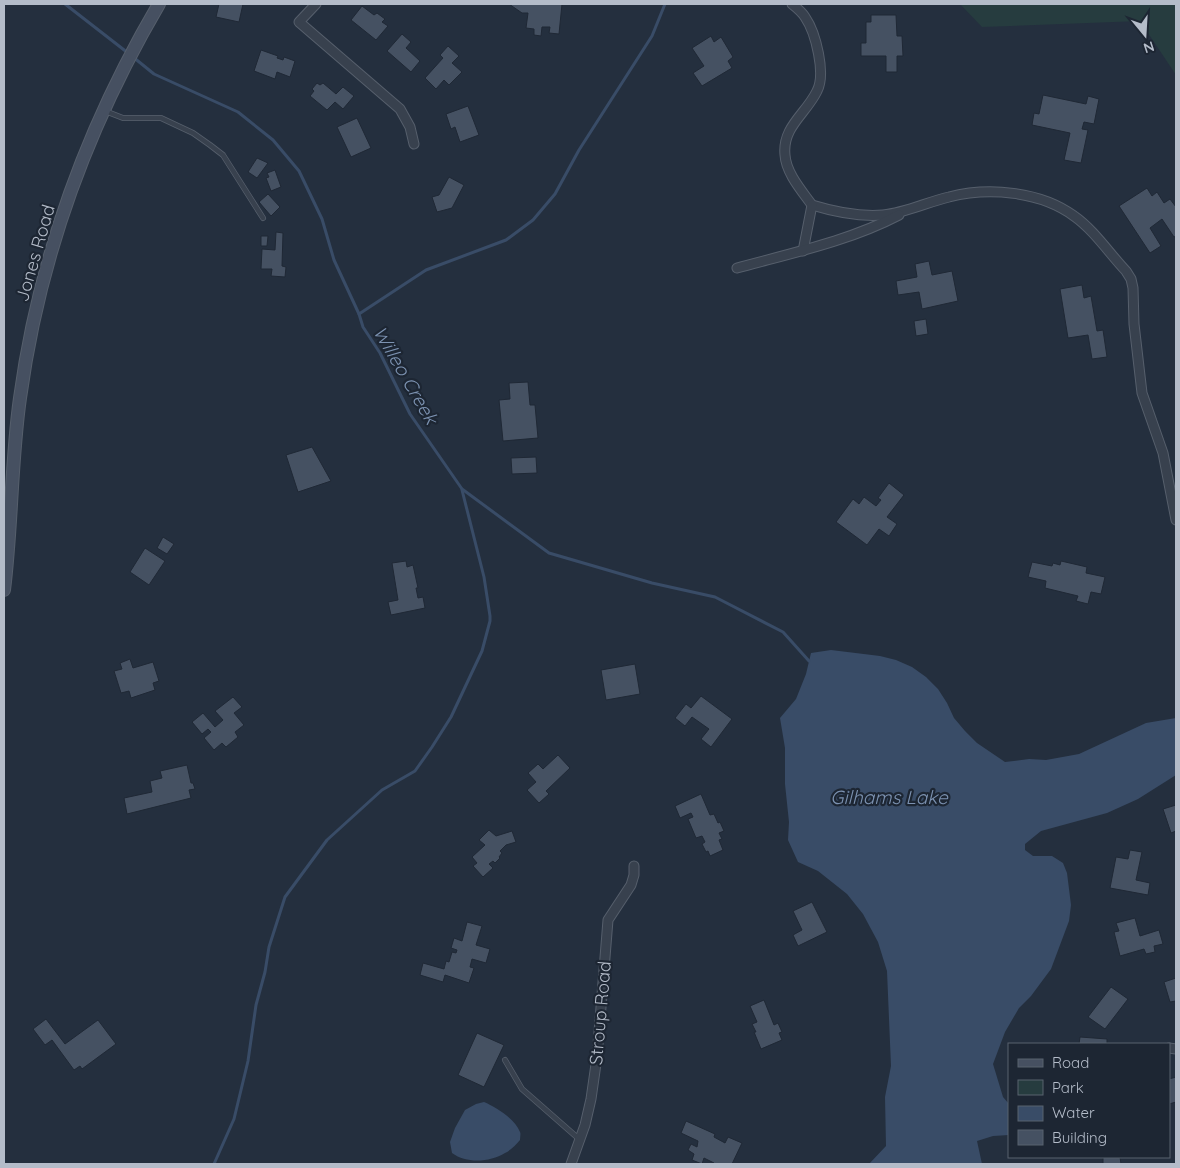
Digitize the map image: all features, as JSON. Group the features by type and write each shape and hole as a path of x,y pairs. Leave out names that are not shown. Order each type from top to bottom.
{"street":[{"name":"Jones Road","path":"4,590 20,400 26,354 36,308 76,175 103,110 159,4"},
{"path":"316,4 299,22 400,109 410,127 414,144"},
{"path":"792,4 810,25 818,51 820,75 818,89 812,100 788,132 785,142 785,156 787,166 812,205 858,215 883,215 973,192 998,191 1037,199 1073,214 1086,226 1132,279 1134,324 1142,393 1163,453 1176,520"},
{"path":"803,251 812,205"},
{"path":"738,268 803,251 880,225 908,210"},
{"name":"Stroup Road","path":"571,1164 580,1140 591,1098 597,1058 608,920 631,885 634,876 634,866"}],"lane":[{"path":"103,110 123,118 161,118 210,144 223,155 263,218"},
{"path":"505,1060 522,1089 580,1140"}],"green space":[{"path":"960,4 1176,4 1176,75 1140,21 982,27"}],"water":[{"name":"Gilhams Lake","path":"831,650 880,656 912,667 938,689 954,718 965,731 977,743 1005,762 1029,759 1046,760 1079,754 1146,723 1176,718 1176,775 1138,799 1107,813 1041,831 1025,844 1025,850 1033,856 1052,856 1063,863 1067,873 1071,905 1069,921 1051,969 1031,996 1019,1008 1005,1032 993,1064 1003,1097 1008,1103 1008,1135 993,1136 977,1141 982,1164 869,1164 886,1146 885,1097 891,1066 887,971 878,942 863,914 847,894 818,871 798,862 788,840 789,822 785,784 785,748 780,718 796,699 806,674 811,653"},
{"path":"484,1102 510,1118 518,1127 520,1140 515,1146 499,1156 486,1160 471,1160 458,1157 452,1153 450,1142 455,1128 465,1110"}],"building":[{"path":"219,4 243,4 239,22 216,17"},
{"path":"509,4 562,4 559,34 549,33 550,27 542,27 541,36 534,35 534,29 526,28 528,13 522,13"},
{"path":"362,6 374,15 377,13 385,19 382,22 388,26 376,40 351,20"},
{"path":"871,15 896,15 897,36 902,36 903,56 897,56 897,72 886,72 886,56 861,56 861,43 866,43 866,22 871,22"},
{"path":"402,34 411,42 406,48 420,61 411,72 387,51"},
{"path":"711,36 714,42 721,37 733,57 728,61 732,68 702,86 693,73 704,66 692,48"},
{"path":"448,46 459,56 452,63 462,72 449,85 444,80 436,89 425,78 443,58 440,55"},
{"path":"261,50 278,56 277,58 283,60 284,57 295,61 290,77 277,72 275,79 254,71"},
{"path":"317,83 320,85 323,83 336,94 343,87 354,96 343,109 335,102 327,110 310,96 314,91 312,89"},
{"path":"1043,95 1086,104 1088,96 1099,99 1094,124 1084,122 1082,129 1088,130 1081,163 1064,160 1070,133 1032,125 1034,113 1039,114"},
{"path":"468,106 479,135 460,142 455,127 451,129 446,114"},
{"path":"357,118 371,148 351,157 337,127"},
{"path":"257,158 268,163 257,178 248,172"},
{"path":"275,170 281,187 271,191 266,178 269,177 267,173"},
{"path":"449,177 464,185 452,208 437,212 432,197 439,195"},
{"path":"1147,188 1152,196 1157,192 1164,203 1170,199 1176,207 1176,236 1174,237 1162,219 1150,228 1161,246 1150,253 1119,206"},
{"path":"268,194 280,207 271,216 259,202"},
{"path":"276,232 283,233 282,266 286,267 285,277 271,276 272,269 261,269 262,249 275,250"},
{"path":"261,236 268,236 267,246 261,246"},
{"path":"929,261 932,275 952,271 958,301 922,309 919,292 898,295 896,281 917,277 915,264"},
{"path":"1082,285 1084,298 1091,296 1097,331 1103,330 1107,357 1092,359 1088,335 1068,338 1060,289"},
{"path":"926,319 928,334 916,336 914,321"},
{"path":"528,382 530,405 535,405 538,438 503,441 499,400 510,399 509,383"},
{"path":"312,447 331,481 298,492 286,455"},
{"path":"536,457 537,473 512,474 511,458"},
{"path":"889,483 904,495 887,517 897,524 889,536 879,529 867,545 836,522 853,499 859,504 864,497 876,506 881,500 878,498"},
{"path":"163,537 174,544 167,554 157,548"},
{"path":"145,548 165,561 149,585 130,572"},
{"path":"406,561 407,567 413,565 418,598 423,597 425,608 391,615 388,602 398,600 392,563"},
{"path":"1061,561 1087,567 1086,573 1105,577 1101,594 1091,592 1088,604 1076,601 1078,596 1045,588 1046,581 1028,577 1032,562 1052,566 1053,563 1060,565"},
{"path":"130,659 133,668 153,662 159,681 153,683 155,690 131,698 129,691 121,693 114,671 122,669 120,663"},
{"path":"635,664 640,694 606,700 601,670"},
{"path":"701,696 732,719 711,747 701,739 709,729 692,717 685,726 675,718 686,704 691,708"},
{"path":"233,697 242,707 234,713 244,725 235,732 238,737 226,747 222,743 214,750 204,738 211,732 208,729 202,734 192,722 203,713 215,727 223,720 215,711"},
{"path":"558,755 570,768 546,791 549,794 539,803 527,790 536,782 528,773 538,764 543,769"},
{"path":"187,765 191,783 193,783 195,789 189,790 191,798 127,814 124,798 152,792 150,781 162,778 160,771"},
{"path":"701,794 710,815 714,814 724,831 719,833 722,839 719,840 723,850 710,856 702,844 705,842 702,836 696,838 688,819 693,817 691,813 680,818 675,806"},
{"path":"1176,805 1176,831 1171,833 1163,809"},
{"path":"489,830 496,836 512,831 516,842 506,845 500,851 502,853 500,858 495,863 493,861 489,864 493,868 483,877 473,866 477,863 472,857 485,845 479,840"},
{"path":"1130,850 1142,852 1136,880 1150,883 1148,895 1110,888 1116,857 1128,859"},
{"path":"812,902 827,932 798,946 793,935 802,930 793,911"},
{"path":"1135,918 1140,936 1159,930 1163,944 1154,946 1155,952 1146,954 1144,949 1120,956 1114,932 1119,931 1116,923"},
{"path":"467,922 482,926 476,945 490,949 486,963 472,959 470,967 474,968 469,983 445,975 443,982 420,975 423,963 444,969 446,961 449,962 452,952 456,953 457,950 451,948 454,938 462,941"},
{"path":"1176,978 1176,1001 1170,1002 1164,982"},
{"path":"1111,987 1128,999 1105,1029 1088,1017"},
{"path":"764,1000 774,1025 778,1023 782,1032 779,1033 782,1040 761,1049 752,1024 757,1022 750,1006"},
{"path":"46,1019 65,1044 98,1020 116,1044 82,1069 80,1066 74,1070 52,1040 45,1045 33,1029"},
{"path":"477,1033 504,1045 484,1087 458,1075"},
{"path":"1080,1037 1107,1039 1107,1043 1079,1043"},
{"path":"1176,1077 1176,1102 1170,1104 1170,1079"},
{"path":"686,1121 715,1134 714,1137 725,1143 728,1137 742,1143 732,1164 714,1164 704,1158 702,1164 692,1160 694,1154 688,1150 691,1144 697,1147 698,1141 681,1133"},
{"path":"1103,1158 1120,1158 1121,1164 1103,1164"}],"waterway":[{"name":"Willeo Creek","path":"65,4 128,53"},
{"path":"359,314 426,270 506,240 533,220 555,194 579,150 652,36 665,4"},
{"name":"Willeo Creek","path":"133,57 154,74 238,112 273,140 299,171 322,219 334,260 363,327 380,353 410,414 462,489 549,553 652,583 715,597 783,632 809,661"},
{"path":"214,1164 234,1119 248,1061 256,1005 265,972 269,947 285,897 327,840 382,790 415,771 451,717 482,651 490,616 484,577 462,490"}]}
